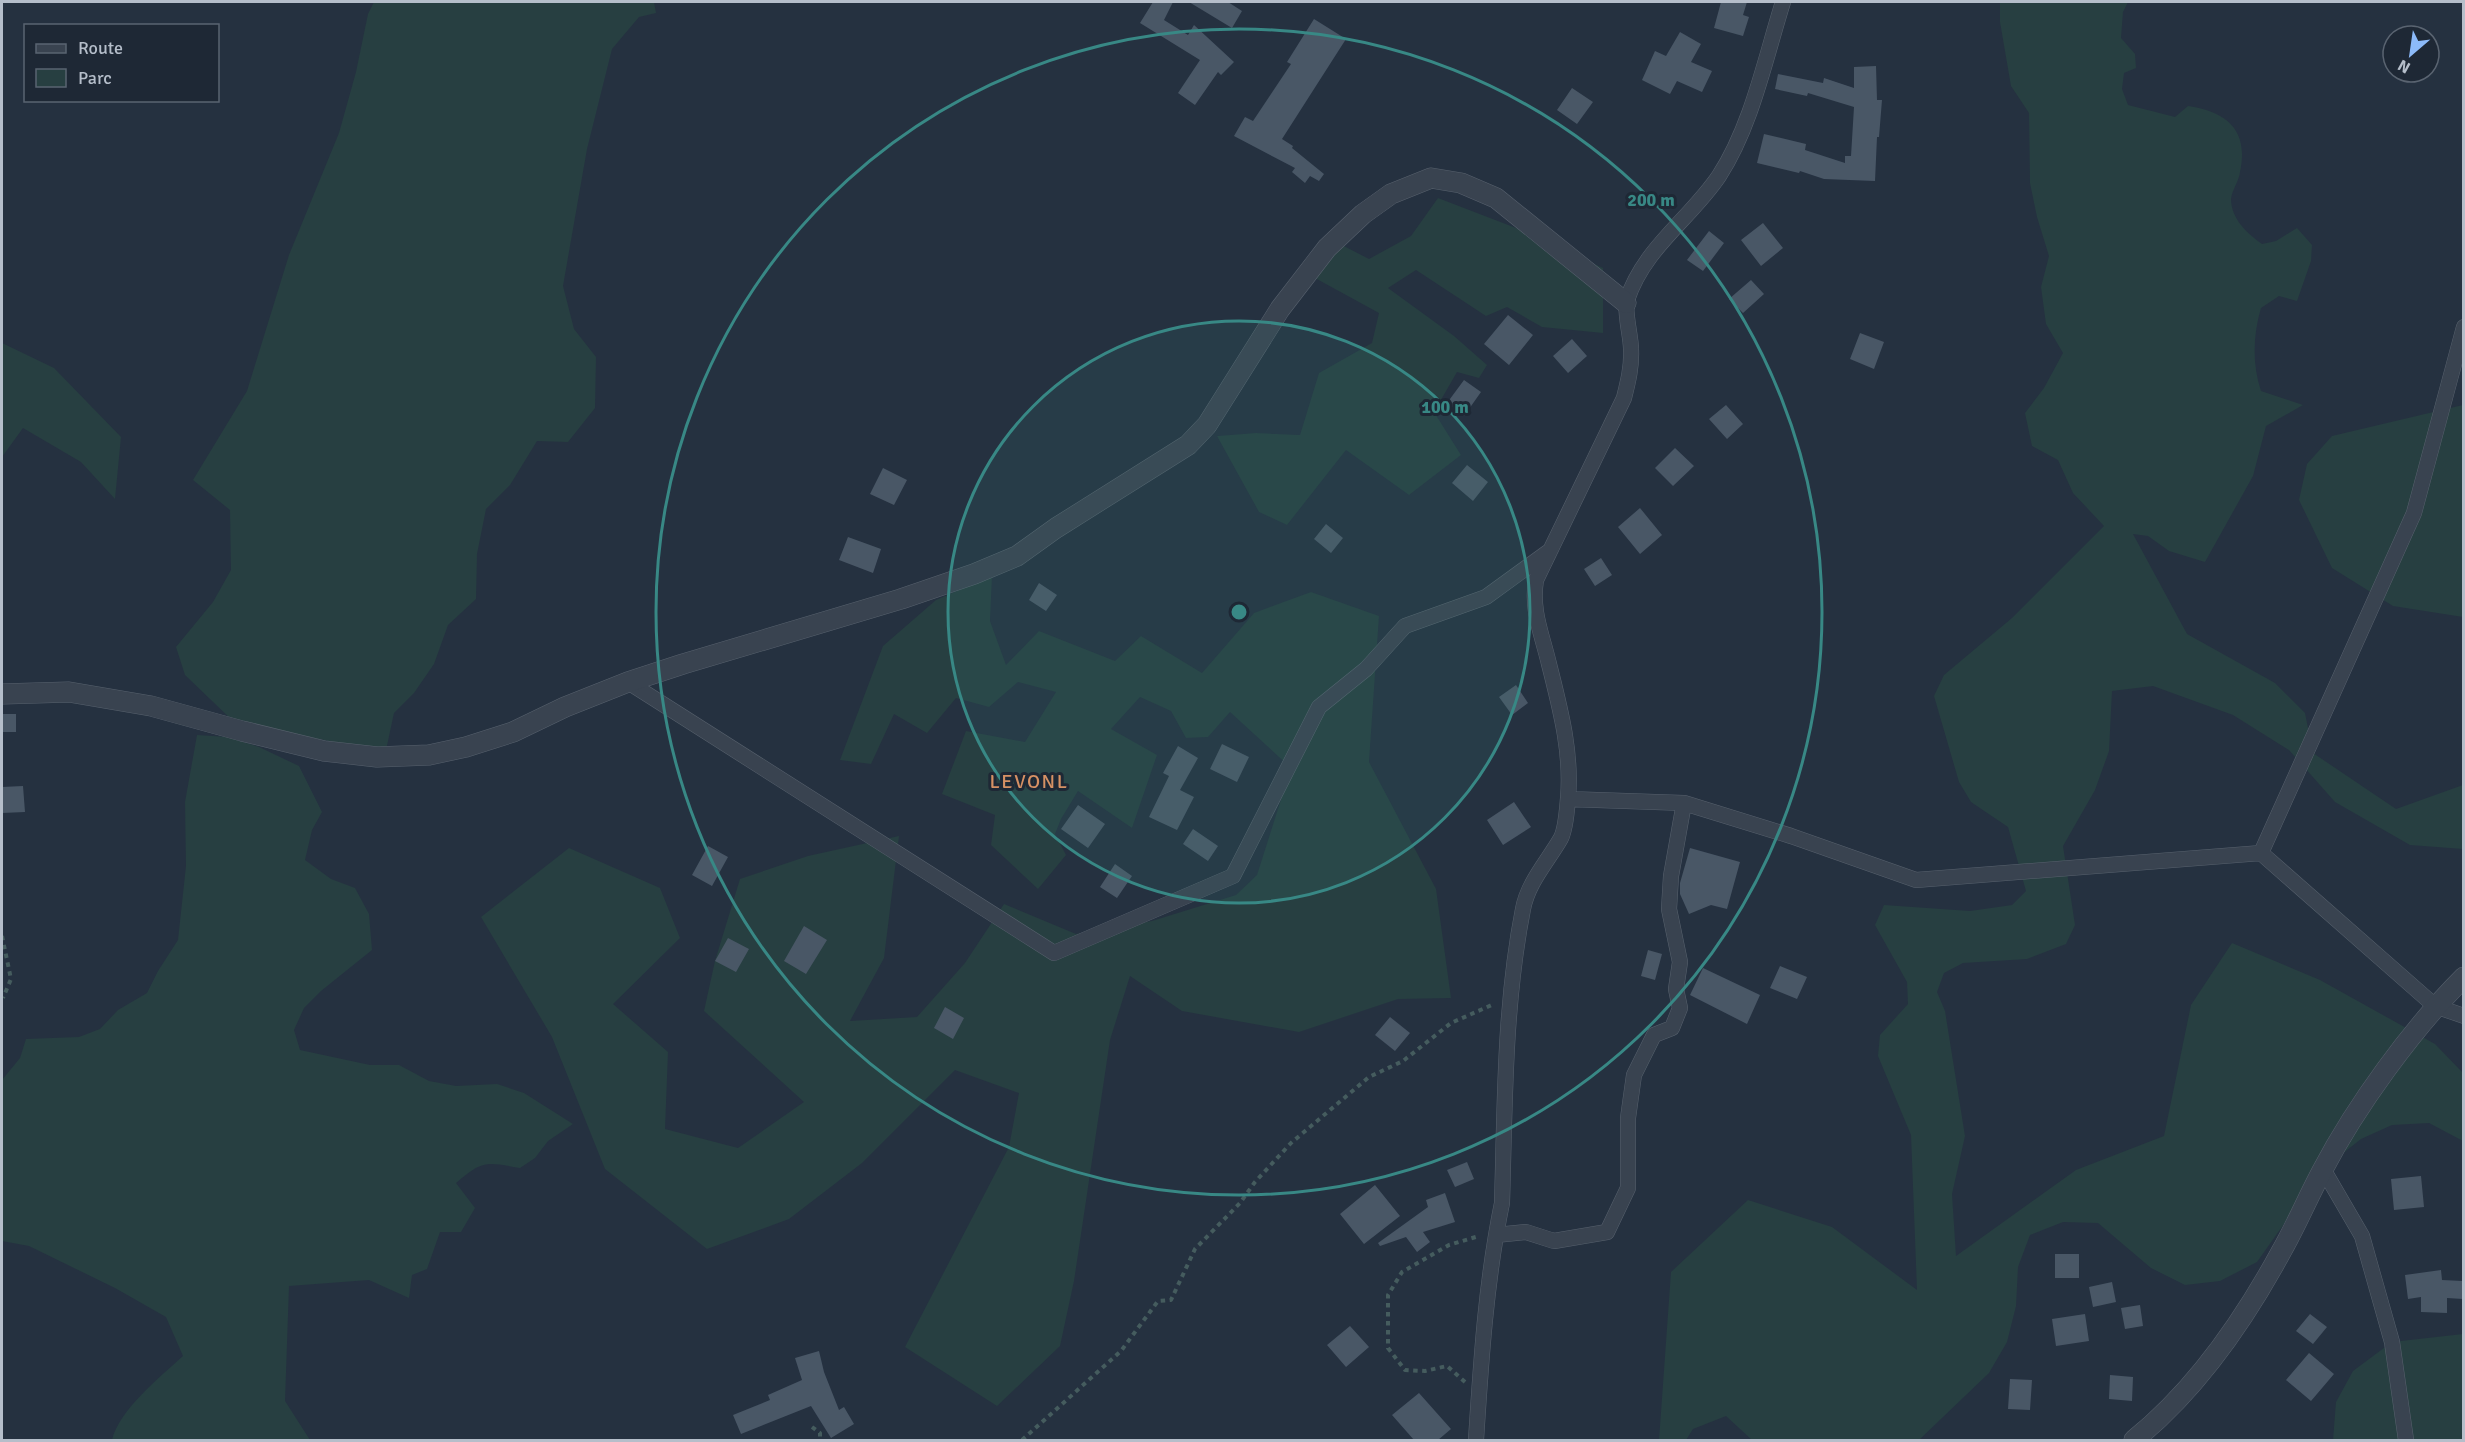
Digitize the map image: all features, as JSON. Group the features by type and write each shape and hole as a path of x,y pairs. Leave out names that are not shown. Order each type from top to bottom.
{"street":[{"path":"1476,1440 1496,1234 1502,1203 1511,996 1523,907 1540,868 1562,836 1568,799 1569,768 1566,734 1535,617 1536,580 1624,398 1630,377 1631,349 1626,303 1637,276 1718,177 1738,142 1783,2"},
{"path":"2,694 40,691 80,694 151,706 312,748 377,757 429,755 466,747 513,732 565,707 628,682 901,599 1017,556 1056,528 1188,445 1207,425 1280,309 1326,248 1364,214 1391,194 1431,177 1461,183 1497,198 1626,303"},
{"path":"2261,853 2414,513 2463,327"},
{"path":"628,682 1053,953 1233,876 1319,707 1366,669 1405,626 1486,597 1551,550"},
{"path":"1568,799 1684,803 1791,836 1916,880 2261,853 2435,1006 2463,1016"},
{"path":"1496,1234 1526,1232 1554,1241 1607,1232 1618,1213 1628,1188 1628,1118 1634,1075 1654,1035 1672,1028 1680,1008 1676,989 1680,962 1669,909 1671,876 1684,803"},
{"path":"2134,1440 2164,1416 2229,1339 2281,1252 2323,1169 2365,1101 2435,1006 2463,977"},
{"path":"2323,1169 2362,1236 2392,1342 2406,1440"}],"path":[{"path":"2,936 11,979 3,998"},
{"path":"1022,1440 1121,1351 1158,1301 1171,1300 1196,1249 1240,1203 1255,1182 1291,1143 1369,1077 1403,1061 1450,1023 1511,996"},
{"path":"1479,1394 1447,1366 1425,1371 1405,1370 1388,1348 1388,1295 1402,1272 1449,1245 1470,1237 1496,1234"},
{"path":"812,1427 820,1433 820,1440"}],"green space":[{"path":"374,2 654,2 656,13 639,17 612,49 587,149 563,286 574,329 596,357 595,408 568,442 537,441 510,485 486,509 477,554 476,599 448,625 434,664 414,693 394,713 385,755 324,740 236,724 185,675 176,647 213,602 231,570 230,510 193,480 247,391 289,255 339,133 356,72 368,14"},
{"path":"2000,2 2128,2 2123,12 2121,38 2135,54 2136,68 2124,73 2122,89 2128,105 2175,117 2188,106 2224,118 2238,134 2241,145 2240,172 2231,199 2237,219 2246,231 2262,244 2276,241 2297,228 2312,245 2311,261 2297,301 2279,296 2261,308 2255,339 2256,370 2261,391 2303,405 2266,426 2253,476 2205,562 2169,551 2148,536 2133,534 2187,634 2275,683 2305,713 2313,753 2396,809 2463,785 2463,849 2410,845 2335,802 2289,750 2233,715 2153,686 2112,691 2109,751 2095,790 2063,846 2075,925 2066,944 2027,959 1963,963 1944,973 1937,992 1945,1011 1965,1136 1952,1194 1956,1256 2076,1170 2164,1136 2191,1005 2232,943 2320,980 2435,1044 2463,1073 2463,1141 2429,1123 2392,1125 2361,1139 2323,1169 2257,1262 2220,1281 2185,1285 2151,1268 2098,1223 2063,1222 2030,1235 2018,1267 2016,1306 2007,1342 1989,1373 1919,1440 1752,1440 1726,1416 1693,1429 1686,1440 1659,1440 1671,1272 1748,1200 1832,1227 1917,1290 1911,1135 1878,1056 1880,1035 1908,1004 1907,982 1875,925 1884,905 1970,911 2012,905 2026,891 2008,827 1971,802 1959,782 1934,696 1944,675 2012,618 2104,526 2073,493 2058,460 2032,446 2025,413 2044,388 2063,353 2046,324 2041,287 2049,256 2030,183 2029,113 2011,86 2000,22"},
{"path":"1438,198 1516,228 1603,268 1603,333 1542,327 1507,307 1486,316 1416,270 1388,288 1454,336 1487,365 1479,378 1457,372 1434,412 1461,455 1409,495 1346,450 1287,525 1259,512 1217,436 1256,433 1300,435 1319,373 1372,343 1379,313 1315,278 1338,243 1369,259 1411,236"},
{"path":"2,343 54,368 121,437 115,499 81,462 23,428 2,457"},
{"path":"2463,405 2463,617 2393,606 2332,568 2299,500 2307,464 2332,436"},
{"path":"992,576 990,621 1006,665 1039,631 1115,661 1141,636 1202,673 1254,613 1311,592 1379,616 1369,762 1436,889 1451,998 1398,999 1299,1032 1182,1011 1130,976 1110,1040 1074,1281 1060,1346 997,1406 905,1347 1009,1147 1019,1093 955,1070 862,1163 789,1219 707,1249 605,1169 552,1037 481,917 569,848 660,888 680,938 613,1004 668,1052 665,1129 738,1148 804,1102 704,1011 715,961 740,879 808,856 899,836 884,958 850,1021 917,1017 965,963 1004,904 1076,934 1152,921 1236,895 1257,875 1291,768 1230,712 1208,737 1186,738 1171,711 1140,697 1111,729 1157,755 1132,828 1078,791 1055,834 1066,855 1038,889 991,845 995,815 942,794 966,731 1025,742 1056,692 1018,682 989,707 956,698 927,733 894,714 871,764 840,760 883,646 936,600"},
{"path":"197,735 228,737 259,747 299,766 322,812 312,830 305,860 331,879 355,888 369,914 372,950 321,991 304,1008 294,1030 300,1050 370,1065 399,1065 429,1081 456,1086 497,1084 524,1093 573,1124 548,1141 535,1158 520,1168 485,1165 473,1170 456,1183 475,1208 461,1232 440,1232 427,1269 412,1275 409,1298 369,1280 289,1286 285,1401 310,1440 112,1440 116,1429 131,1406 183,1356 166,1317 115,1288 29,1246 2,1241 2,1080 20,1058 26,1039 79,1037 100,1029 118,1010 147,993 178,940 186,866 185,802"},
{"path":"2463,1334 2463,1440 2333,1440 2336,1402 2353,1371 2392,1342"}],"building":[{"path":"1153,2 1173,2 1164,20 1188,35 1194,25 1234,62 1221,75 1218,72 1195,105 1178,93 1200,60 1140,23"},
{"path":"1189,2 1228,2 1242,11 1232,28"},
{"path":"1721,2 1747,2 1743,15 1749,17 1743,36 1714,28"},
{"path":"1314,19 1346,39 1282,139 1324,174 1319,181 1310,176 1305,183 1292,172 1295,168 1234,136 1245,117 1253,121 1291,64 1287,62"},
{"path":"1680,32 1701,44 1691,62 1712,71 1702,92 1677,81 1670,94 1642,80 1655,51 1666,56"},
{"path":"1876,66 1877,100 1882,100 1875,181 1824,179 1800,171 1799,173 1757,163 1764,134 1806,144 1805,150 1845,163 1845,156 1851,156 1854,107 1808,93 1807,96 1775,89 1778,74 1823,83 1824,78 1854,88 1854,67"},
{"path":"1572,88 1593,102 1577,124 1557,110"},
{"path":"1763,223 1783,248 1761,266 1741,240"},
{"path":"1709,231 1724,243 1703,271 1687,260"},
{"path":"1751,280 1764,294 1743,313 1729,299"},
{"path":"1508,315 1533,335 1509,365 1484,344"},
{"path":"1860,333 1884,342 1874,369 1850,359"},
{"path":"1572,339 1587,356 1568,373 1553,356"},
{"path":"1464,380 1481,392 1464,416 1447,403"},
{"path":"1726,405 1743,424 1727,439 1709,419"},
{"path":"1675,448 1694,466 1673,486 1655,468"},
{"path":"1467,465 1488,482 1473,501 1452,483"},
{"path":"883,468 907,480 894,505 870,494"},
{"path":"1640,508 1662,535 1640,554 1618,527"},
{"path":"1326,524 1343,538 1331,553 1314,539"},
{"path":"848,537 881,549 873,573 839,560"},
{"path":"1601,558 1612,575 1595,586 1584,569"},
{"path":"1039,583 1057,595 1046,611 1029,600"},
{"path":"1516,685 1528,703 1512,715 1499,697"},
{"path":"2,714 16,714 16,732 2,732"},
{"path":"1222,744 1249,757 1237,782 1210,769"},
{"path":"1178,746 1198,758 1180,790 1194,797 1177,830 1149,817 1169,776 1163,773"},
{"path":"23,786 25,812 2,813 2,787"},
{"path":"1514,802 1531,827 1503,845 1487,820"},
{"path":"1078,805 1105,824 1088,848 1061,829"},
{"path":"1193,829 1218,846 1208,861 1183,844"},
{"path":"708,846 728,857 712,886 692,875"},
{"path":"1690,848 1740,862 1727,909 1711,905 1689,914 1680,894 1680,883"},
{"path":"1115,864 1132,876 1117,898 1100,887"},
{"path":"804,926 827,940 806,974 784,961"},
{"path":"728,938 749,949 736,972 715,961"},
{"path":"1648,950 1662,954 1655,980 1641,976"},
{"path":"1780,966 1807,977 1797,999 1770,988"},
{"path":"1703,968 1760,995 1747,1024 1690,995"},
{"path":"945,1007 964,1018 953,1039 934,1028"},
{"path":"1390,1017 1410,1033 1395,1051 1375,1035"},
{"path":"1467,1162 1474,1179 1455,1187 1447,1170"},
{"path":"2421,1176 2424,1207 2394,1210 2391,1179"},
{"path":"1375,1185 1400,1216 1364,1244 1340,1214"},
{"path":"1445,1193 1455,1222 1423,1232 1430,1242 1417,1252 1406,1237 1380,1246 1378,1243 1428,1207 1426,1200"},
{"path":"2055,1254 2079,1254 2079,1278 2055,1278"},
{"path":"2441,1270 2442,1280 2463,1281 2463,1299 2447,1298 2447,1313 2421,1312 2421,1297 2408,1299 2405,1275"},
{"path":"2112,1282 2116,1302 2093,1307 2089,1287"},
{"path":"2140,1305 2143,1326 2125,1329 2121,1308"},
{"path":"2085,1314 2089,1341 2056,1346 2052,1319"},
{"path":"2310,1314 2327,1327 2313,1344 2296,1331"},
{"path":"1350,1326 1369,1347 1346,1367 1327,1345"},
{"path":"819,1351 824,1372 839,1410 844,1407 854,1424 831,1438 811,1406 741,1434 733,1415 770,1400 768,1395 802,1380 795,1358"},
{"path":"2309,1353 2334,1374 2311,1401 2286,1380"},
{"path":"2110,1375 2133,1377 2132,1401 2109,1399"},
{"path":"2010,1379 2032,1380 2030,1410 2008,1409"},
{"path":"1419,1393 1451,1429 1438,1440 1414,1440 1392,1415"}],"district":[{"name":"LEVONL","path":"1029,781"}]}
